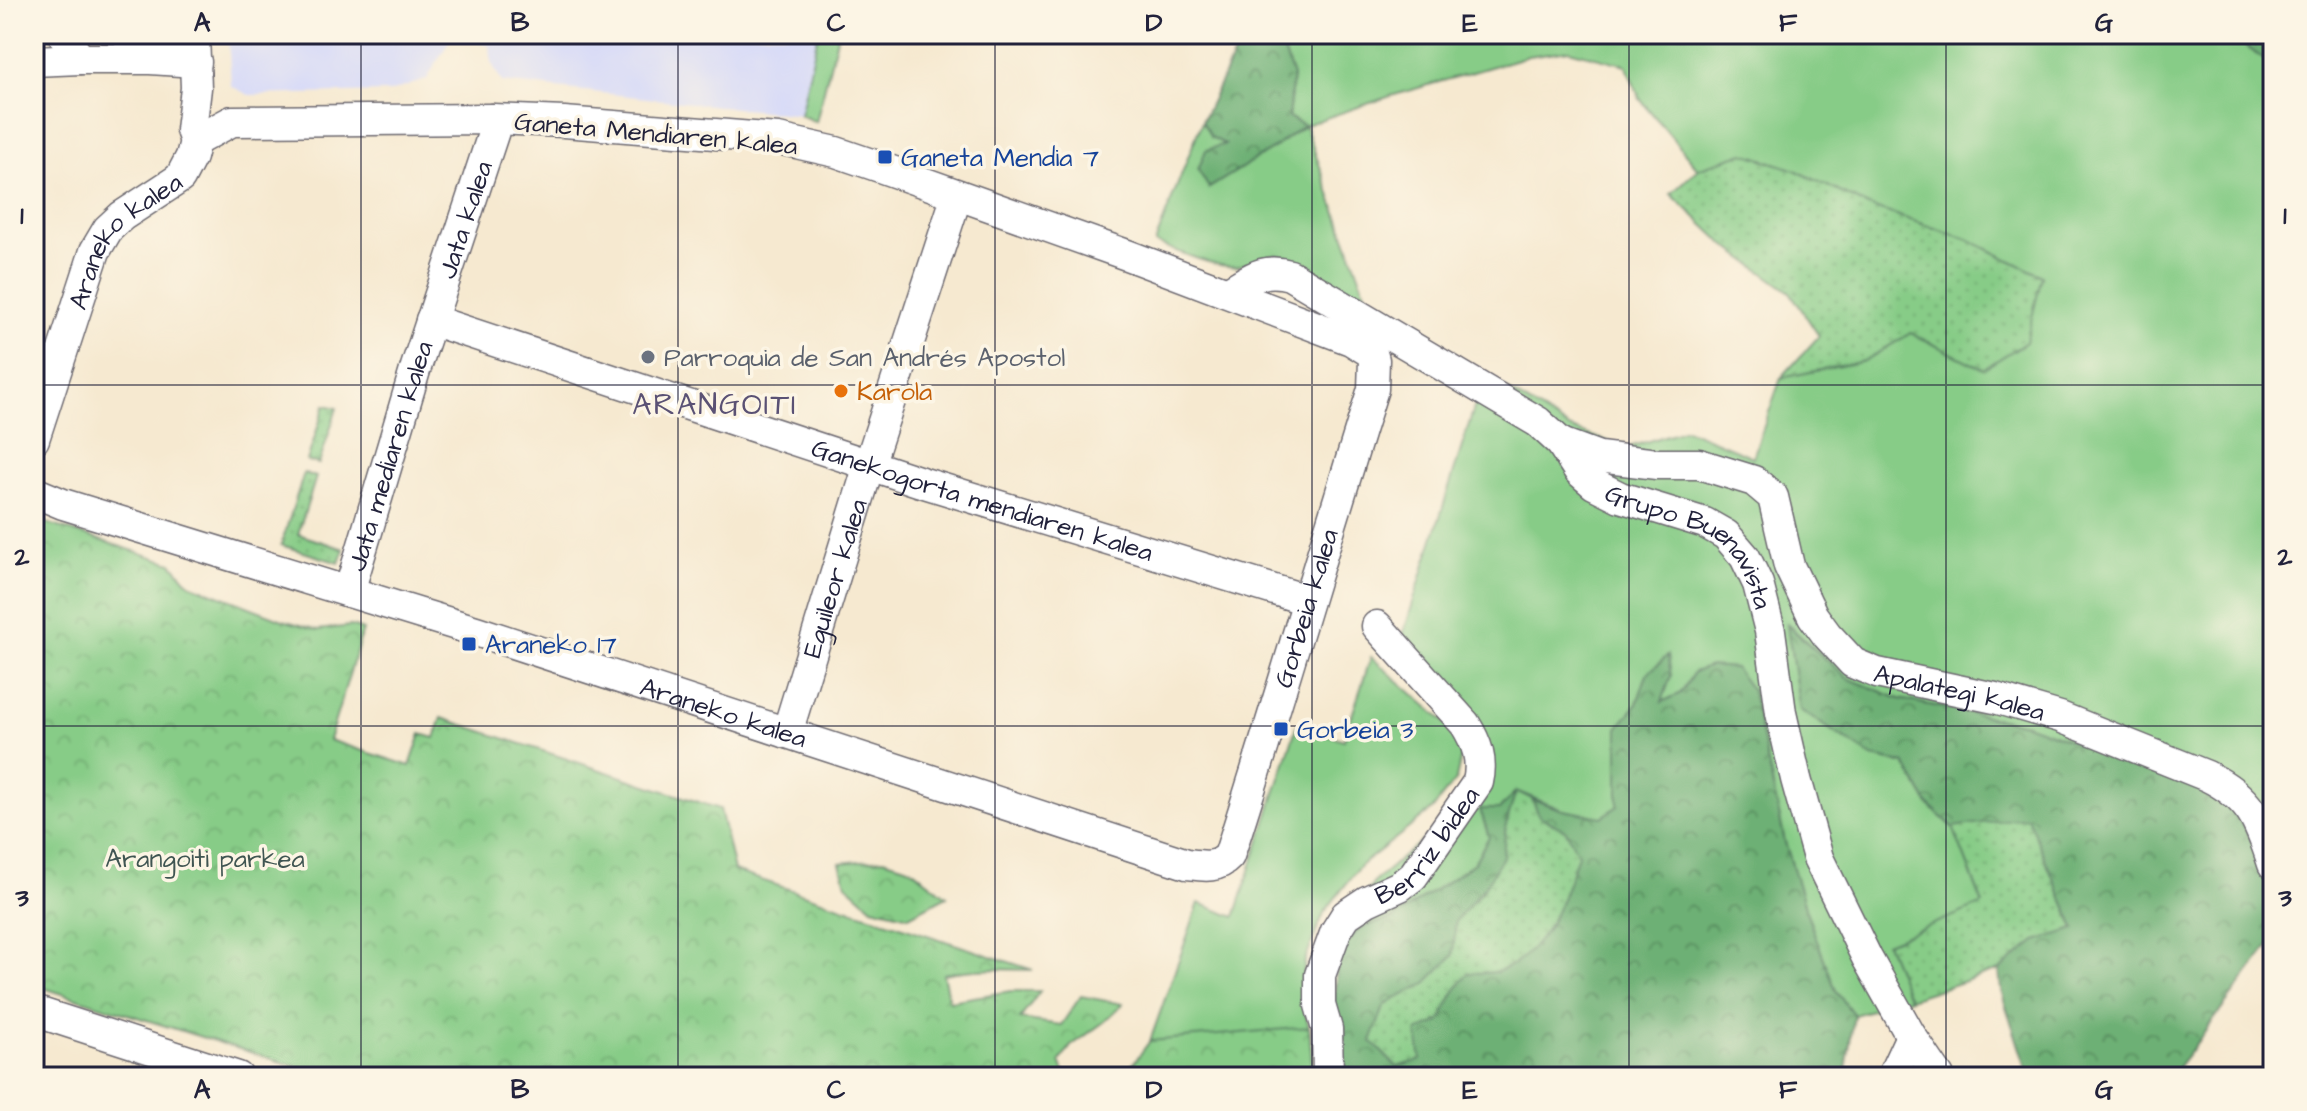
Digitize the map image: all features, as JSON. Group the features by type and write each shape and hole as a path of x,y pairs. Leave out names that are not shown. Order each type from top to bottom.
{"street":[{"path":"34,61 71,46 150,59 195,61"},
{"path":"195,61 215,109 232,121"},
{"path":"195,61 191,130 195,141"},
{"name":"Ganeta Mendiaren kalea","path":"195,141 232,121 492,119 778,139 836,152 1228,292 1351,340 1372,353 1374,360"},
{"name":"Jata kalea","path":"431,320 494,131 492,119"},
{"name":"Araneko kalea","path":"34,439 95,251 108,229 122,216 180,178 195,141"},
{"name":"Eguileor kalea","path":"787,733 869,465 957,195"},
{"name":"Grupo Buenavista","path":"1228,292 1264,271 1290,275 1538,422 1561,443 1579,471 1594,484 1620,497 1705,523 1726,535 1745,557 1758,584 1770,631 1781,713 1818,858 1867,958 1911,1036 1939,1077"},
{"name":"Ganekogorta mendiaren kalea","path":"431,320 869,465 1307,600"},
{"name":"Jata mediaren kalea","path":"349,592 431,320"},
{"name":"Gorbeia kalea","path":"1229,856 1373,389 1374,360"},
{"name":"Apalategi kalea","path":"1561,443 1599,457 1657,464 1699,464 1754,481 1773,497 1789,566 1813,616 1853,663 1877,673 1995,698 2060,717 2228,786 2247,803 2264,836 2273,864"},
{"name":"Araneko kalea","path":"34,492 63,504 349,592 1187,864 1209,867 1222,863 1229,856"},
{"name":"Berriz bidea","path":"1328,1077 1327,1029 1320,1005 1320,975 1336,931 1346,915 1413,876 1478,782 1482,766 1474,738 1465,724 1377,626"},
{"path":"34,1011 238,1077"},
{"path":"1892,1077 1911,1036"}],"shaded area":[{"path":"228,34 818,34 800,115 502,82 491,62 489,45 452,36 427,79 390,92 249,95 231,86"}],"green space":[{"path":"818,34 838,34 816,122 800,115"},
{"path":"1246,34 2229,34 2273,66 2273,905 2255,846 2026,724 1899,699 1847,678 1788,625 1800,710 1873,757 1905,764 1929,805 1953,827 1983,905 1886,943 1909,999 1854,1015 1837,993 1808,917 1785,842 1752,691 1694,672 1681,693 1661,703 1670,676 1647,674 1637,704 1618,728 1618,806 1602,818 1563,810 1516,791 1500,809 1480,809 1489,837 1474,863 1394,918 1360,928 1338,955 1354,910 1376,880 1480,791 1492,764 1401,641 1484,376 1571,429 1627,448 1686,429 1753,457 1781,378 1864,361 1911,333 2042,276 1967,239 1868,206 1795,170 1744,153 1698,169 1640,99 1626,65 1569,50 1528,56 1305,125 1371,308 1290,257 1269,255 1239,266 1209,262 1155,243 1202,121 1211,137 1226,145 1209,188 1304,126 1288,117 1293,76 1280,41 1238,46"},
{"path":"2229,34 2273,34 2273,66"},
{"path":"1280,41 1293,76 1288,117 1304,125 1209,188 1198,170 1206,150 1225,144 1211,137 1202,121 1238,46"},
{"path":"1744,153 1795,170 1868,206 1967,239 2042,276 2026,342 1983,369 1911,333 1864,361 1781,378 1819,336 1790,292 1725,245 1671,194 1698,169"},
{"path":"325,405 337,408 319,464 307,461"},
{"path":"304,473 316,477 298,534 344,549 339,563 281,545"},
{"name":"Arangoiti parkea","path":"34,519 172,563 190,584 283,620 318,630 351,626 363,630 329,740 410,766 421,734 435,738 442,718 720,809 734,871 1033,970 976,970 943,974 949,1001 1011,991 1040,991 1020,1019 1061,1025 1081,996 1123,1004 1071,1046 1060,1062 1066,1077 330,1077 34,985"},
{"path":"1787,625 1847,678 1899,699 2026,724 2211,792 2234,811 2255,846 2273,905 2273,941 2171,1077 2029,1077 2001,991 1999,970 2036,941 2075,928 2027,818 1953,827 1929,805 1905,764 1873,757 1800,710"},
{"path":"1668,655 1671,676 1662,702 1681,693 1694,672 1710,666 1735,668 1752,691 1785,842 1808,917 1837,993 1854,1015 1845,1077 1338,1077 1345,1064 1333,1012 1338,955 1360,928 1394,918 1474,863 1489,837 1480,809 1500,809 1516,791 1506,825 1503,857 1484,888 1456,921 1453,956 1425,984 1385,1005 1371,1041 1397,1067 1417,1032 1440,1021 1468,973 1497,972 1547,931 1578,854 1566,831 1539,816 1532,799 1563,810 1602,817 1618,806 1618,728 1637,704 1647,674"},
{"path":"1371,657 1455,731 1461,756 1456,779 1432,810 1360,866 1324,913 1305,960 1301,997 1309,1027 1310,1077 1126,1077 1150,1041 1199,903 1235,917 1297,725 1344,740"},
{"path":"1516,791 1532,799 1539,816 1566,831 1578,854 1559,905 1541,937 1516,962 1495,972 1468,973 1440,1021 1417,1032 1421,1060 1397,1067 1371,1041 1385,1005 1425,984 1453,956 1456,921 1484,888 1503,857 1506,825"},
{"path":"2027,817 2075,929 2036,941 1999,970 1909,999 1886,943 1983,904 1953,827"},
{"path":"883,859 909,867 947,896 909,916 872,907 846,884 840,863"},
{"path":"1309,1027 1310,1077 1123,1077 1150,1041"}],"place":[{"name":"Ganeta Mendia 7","path":"885,157"},
{"name":"Parroquia de San Andrés Apostol","path":"648,357"},
{"name":"Karola","path":"841,391"},
{"name":"Araneko 17","path":"469,644"},
{"name":"Gorbeia 3","path":"1281,729"}],"district":[{"name":"ARANGOITI","path":"715,404"}]}
